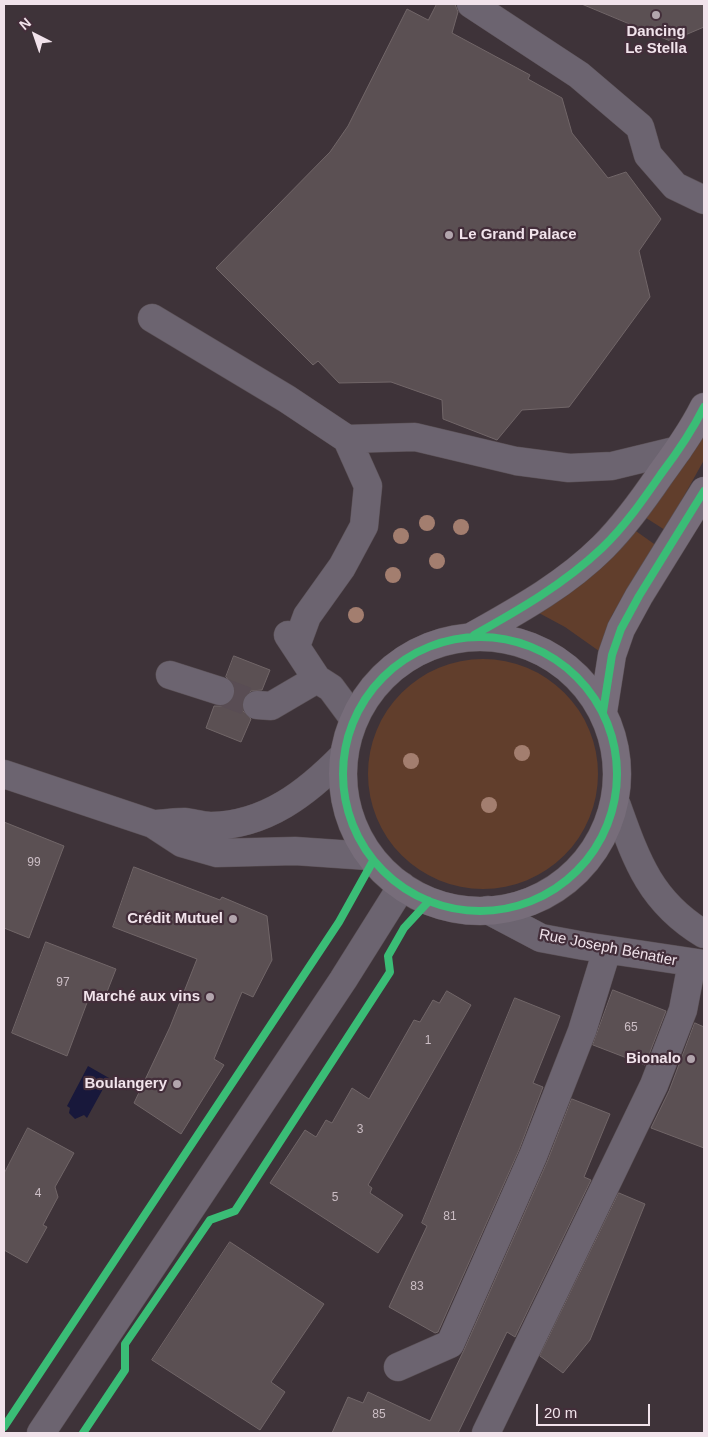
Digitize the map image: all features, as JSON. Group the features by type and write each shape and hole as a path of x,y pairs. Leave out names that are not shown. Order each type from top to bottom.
{"main road":[{"path":"470,637 490,637 525,644 556,660 584,683 603,712 614,744 618,778 616,806 598,843 578,869 544,894 521,904 488,910 451,907 429,901 402,886 368,856 354,827 344,792 344,756 354,719 382,679 415,653 470,637 541,596 584,564 630,517 678,450 704,408"},
{"path":"603,712 612,655 621,629 639,596 704,491"}],"street":[{"path":"471,4 579,75 640,128 648,155 675,186 704,200"},
{"path":"152,318 287,399 347,439 368,486 364,526 342,567 292,640 317,679 331,688 354,719"},
{"path":"347,439 415,437 516,461 569,468 612,466 678,450"},
{"path":"170,675 220,691"},
{"path":"257,704 271,706 317,679"},
{"path":"153,824 182,822 211,826 239,822 271,813 289,803 320,780 344,756"},
{"path":"4,774 153,824 182,843 217,853 295,852 368,856"},
{"path":"616,806 631,846 650,884 682,920 704,934"},
{"path":"41,1433 343,980 402,886"},
{"name":"Rue Joseph Bénatier","path":"488,910 542,938 698,964"},
{"path":"398,1367 450,1344 536,1147 582,1030 607,950"},
{"path":"486,1433 654,1085 684,1010 698,964"}],"shaded area":[{"path":"704,428 704,460 665,530 643,516"},
{"path":"633,529 657,546 612,615 599,651 565,627 539,613 537,608"},
{"path":"483,659 505,661 527,668 556,685 572,701 584,720 593,741 598,774 596,796 589,818 572,847 556,863 537,875 516,884 483,889 461,887 439,880 410,863 394,847 382,828 373,807 368,774 370,752 377,730 394,701 410,685 429,673 450,664"},
{"path":"88,1066 109,1078 87,1118 84,1115 75,1119 69,1113 70,1108 67,1106"}],"building":[{"name":"Le Grand Palace","path":"437,4 455,4 458,12 452,33 530,75 528,79 562,98 572,133 608,178 626,172 661,219 639,251 650,297 590,379 569,407 522,410 497,440 443,419 442,400 391,382 339,383 318,361 313,365 216,268 330,152 348,126 407,9 428,20"},
{"name":"Dancing Le Stella","path":"582,4 704,4 704,27 671,41"},
{"path":"234,656 270,670 262,690 251,691 244,697 242,703 243,711 251,719 241,742 206,728 214,706 224,706 230,703 235,696 235,687 226,677"},
{"path":"4,822 64,846 29,938 4,928"},
{"path":"134,867 220,900 222,897 267,916 272,960 253,997 242,992 214,1059 224,1065 181,1134 134,1103 170,1027 197,959 113,927"},
{"path":"46,942 116,969 105,997 91,992 67,1056 12,1033"},
{"path":"613,990 666,1011 645,1065 593,1045"},
{"path":"447,991 471,1005 368,1185 372,1188 370,1193 403,1215 378,1253 270,1183 305,1130 316,1137 326,1120 332,1123 352,1088 369,1099 414,1020 420,1022 433,1000 439,1003"},
{"path":"515,998 560,1016 533,1083 543,1087 519,1150 438,1332 435,1333 389,1307 427,1226 422,1223"},
{"name":"Bionalo","path":"695,1023 704,1027 704,1148 651,1128 669,1091"},
{"path":"572,1099 610,1114 584,1177 591,1180 515,1337 507,1332 458,1433 332,1433 348,1397 363,1403 368,1392 430,1421 464,1350 547,1162"},
{"path":"28,1128 74,1153 55,1187 58,1197 43,1225 47,1227 27,1263 4,1250 4,1174"},
{"path":"619,1193 645,1204 590,1340 563,1373 540,1356"},
{"path":"230,1242 324,1304 271,1382 285,1392 260,1430 152,1360"}],"tunnel":[{"path":"220,691 257,705"}],"cycle path":[{"path":"474,635 557,585 602,548 640,503 684,442 704,407"},
{"path":"603,712 612,655 621,629 639,596 704,491"},
{"path":"480,637 520,643 556,660 577,677 594,698 611,734 617,774 611,814 594,850 577,871 556,888 520,905 480,911 440,905 404,888 383,871 366,850 349,814 343,774 349,734 366,698 383,677 404,660 440,643 480,637"},
{"path":"4,1427 339,922 373,861"},
{"path":"83,1433 125,1370 125,1344 210,1220 235,1211 390,972 388,956 404,928 429,901"}],"place":[{"name":"Dancing Le Stella","path":"656,15"},
{"name":"Le Grand Palace","path":"449,235"},
{"name":"Crédit Mutuel","path":"233,919"},
{"name":"Marché aux vins","path":"210,997"},
{"name":"Bionalo","path":"691,1059"},
{"name":"Boulangery","path":"177,1084"}]}
